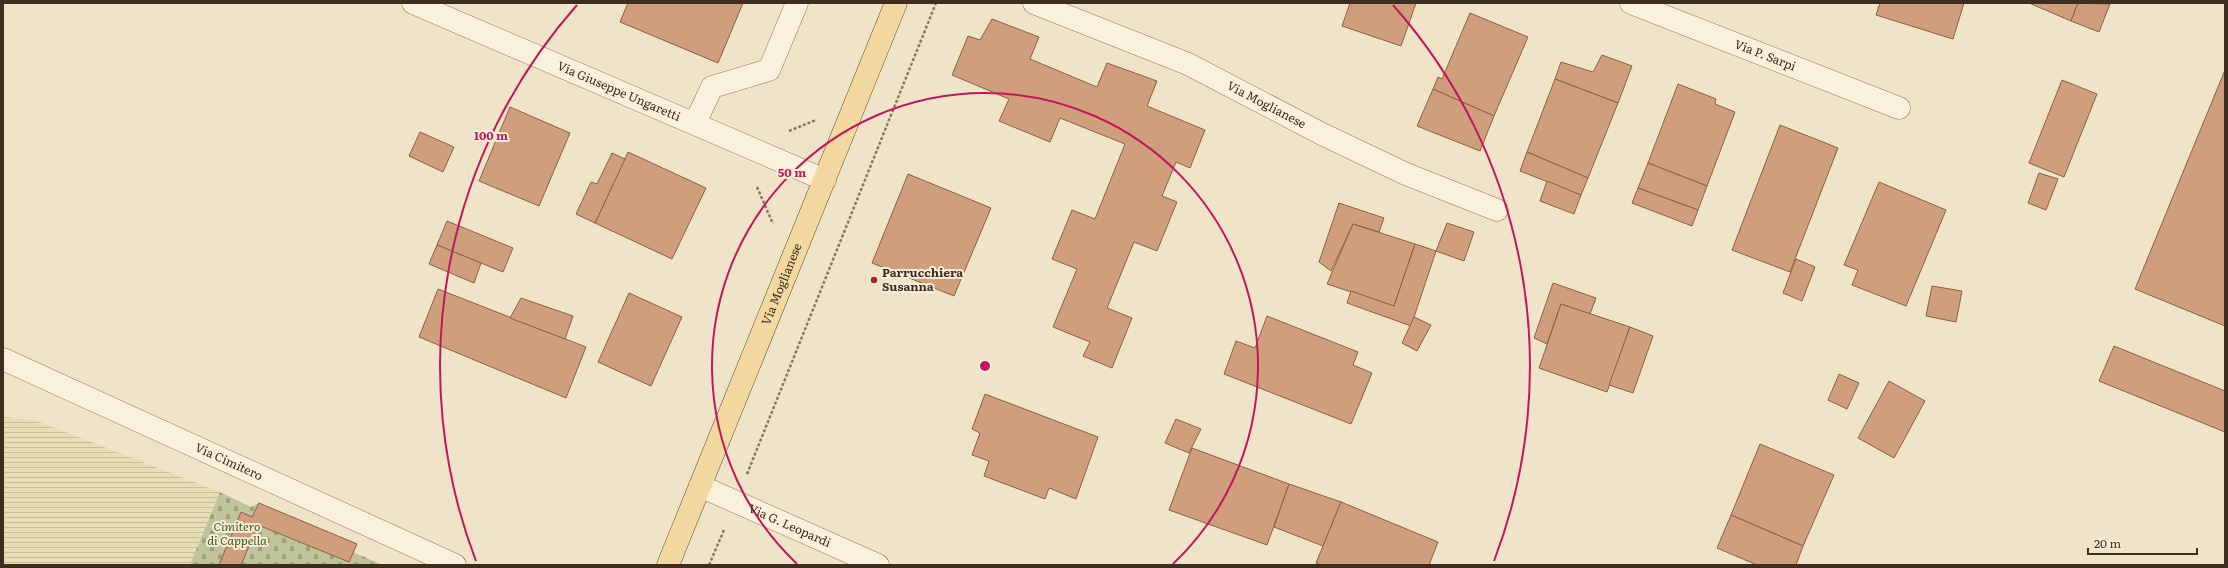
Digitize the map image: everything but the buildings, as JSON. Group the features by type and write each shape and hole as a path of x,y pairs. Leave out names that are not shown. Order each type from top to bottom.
{"main road":[{"name":"Via Moglianese","path":"668,565 896,3"}],"street":[{"name":"Via Giuseppe Ungaretti","path":"413,3 825,180"},
{"path":"695,123 712,87 769,70 797,3"},
{"name":"Via Moglianese","path":"1034,3 1188,64 1322,134 1406,174 1497,210"},
{"name":"Via P. Sarpi","path":"1631,3 1899,108"},
{"name":"Via Cimitero","path":"3,360 455,565"},
{"name":"Via G. Leopardi","path":"700,486 878,565"}],"path":[{"path":"709,565 936,3"}],"shaded area":[{"path":"3,417 34,420 220,492 190,565 3,565"}],"green space":[{"name":"Cimitero di Cappella","path":"220,492 251,507 259,503 357,544 353,552 383,565 190,565"}],"place":[{"name":"Parrucchiera Susanna","path":"874,280"}]}
